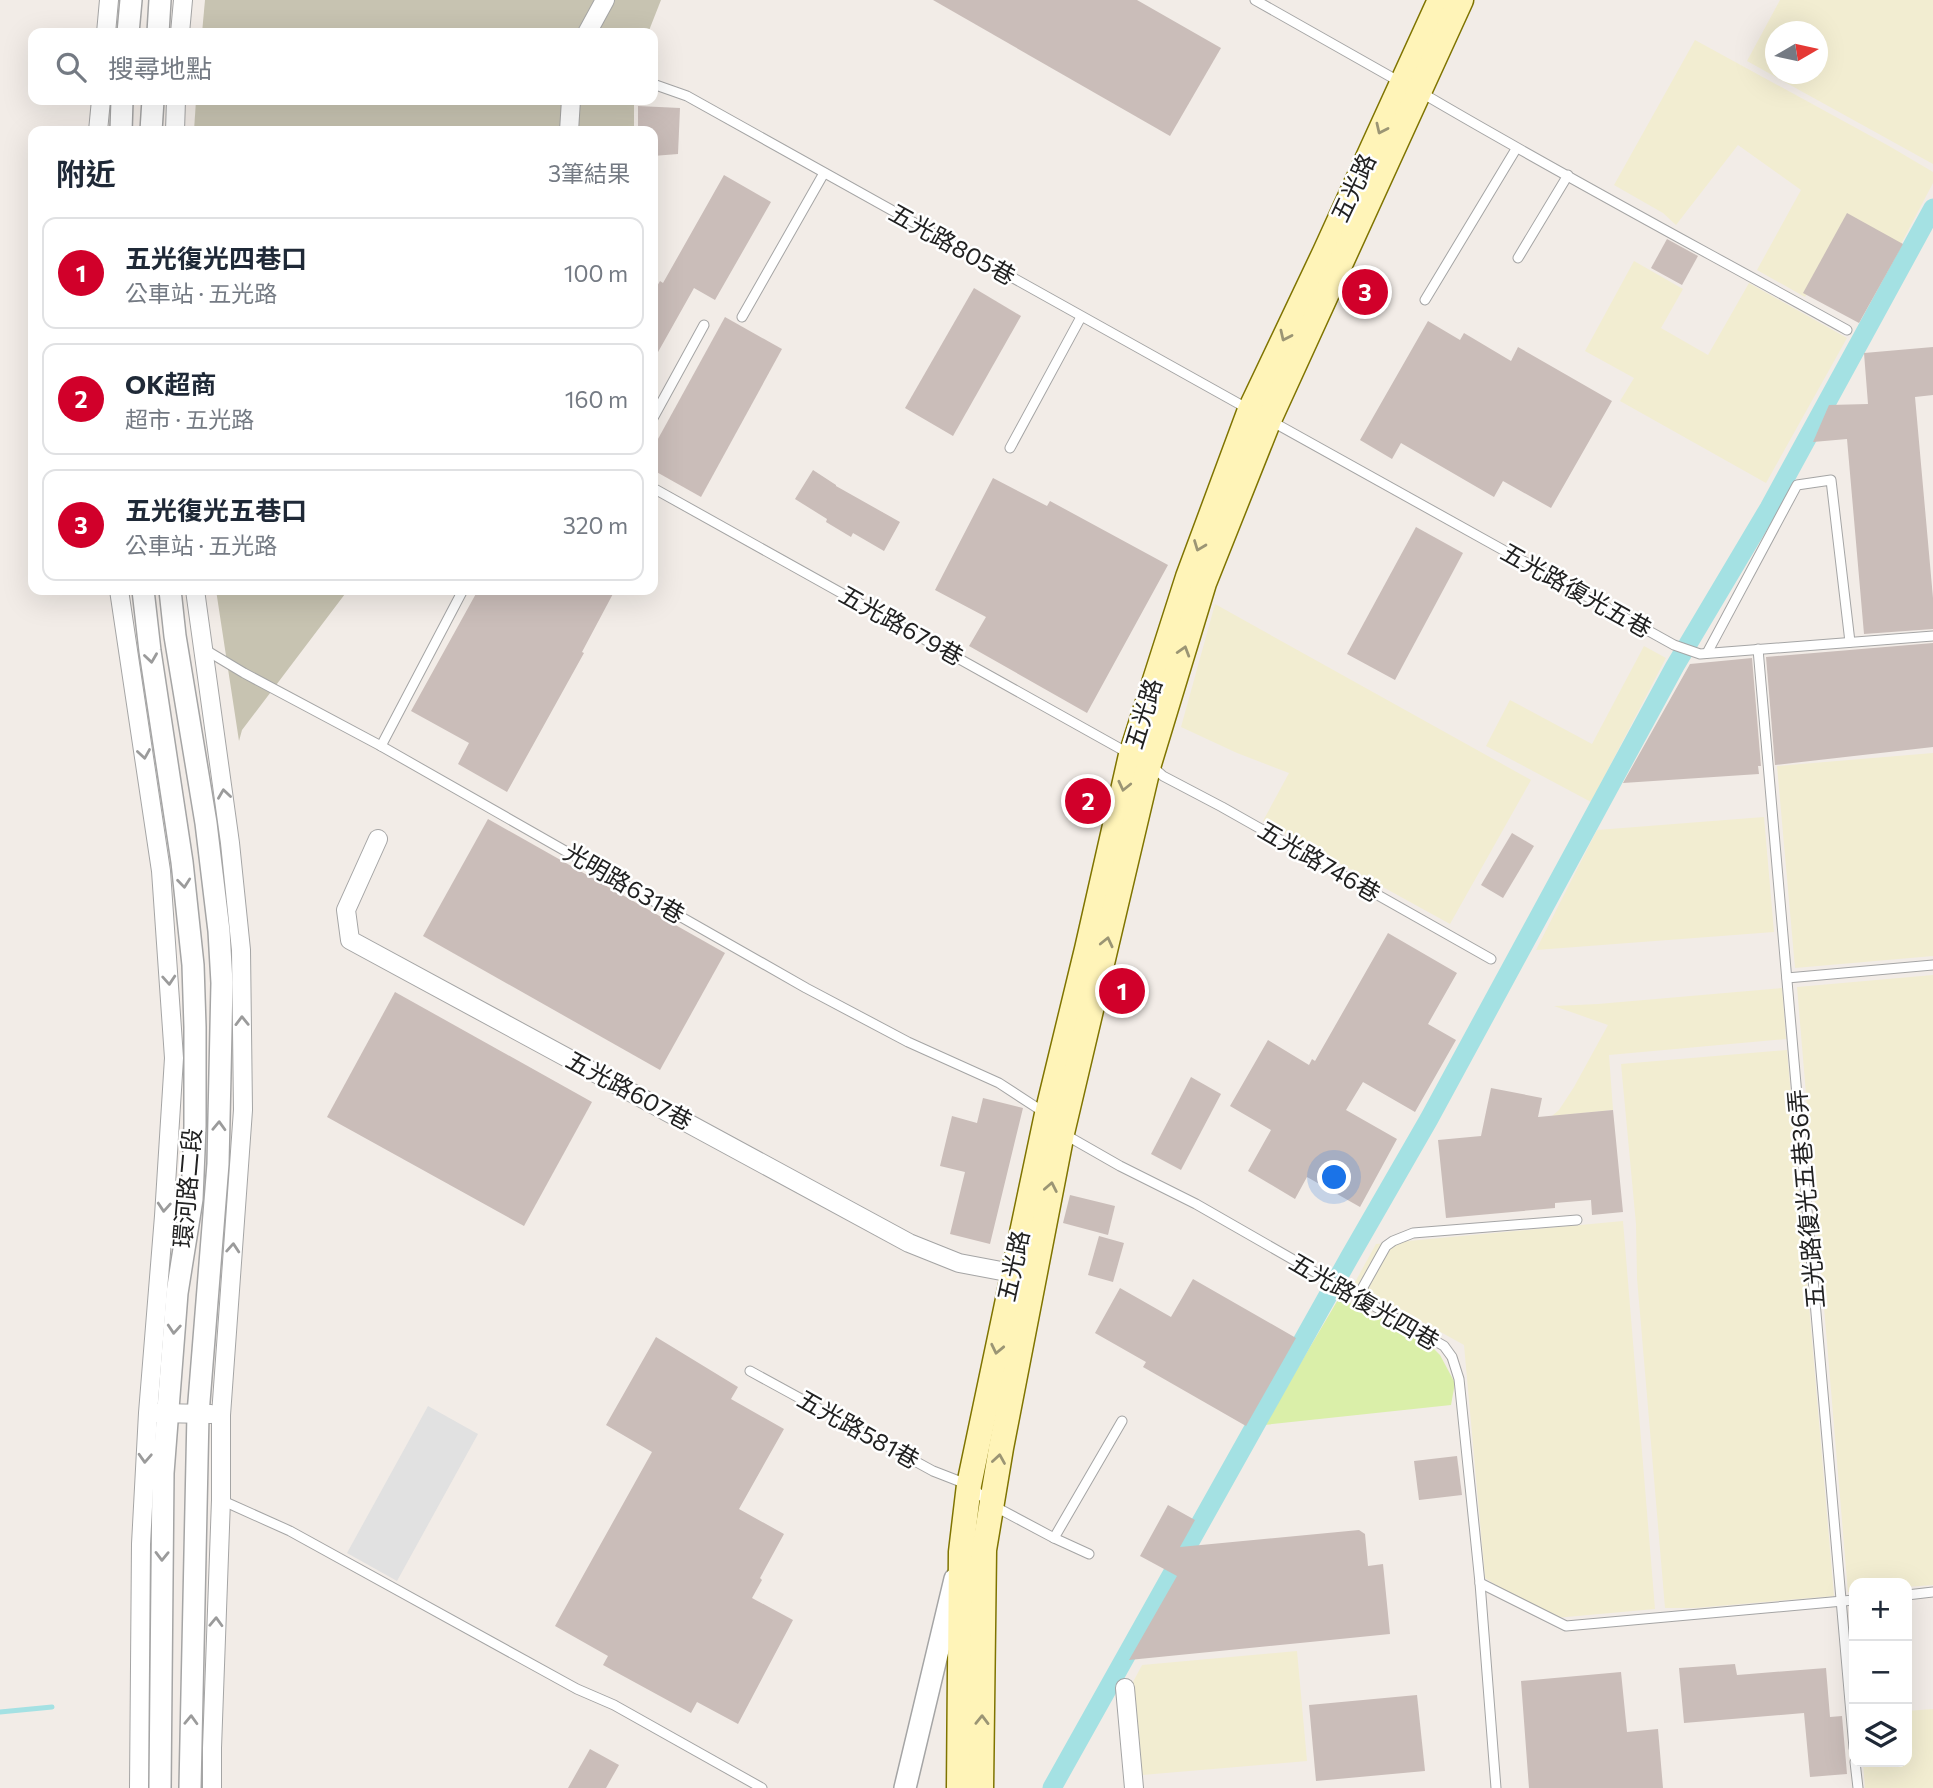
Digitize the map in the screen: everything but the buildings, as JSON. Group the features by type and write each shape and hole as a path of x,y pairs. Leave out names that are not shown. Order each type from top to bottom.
{"main road":[{"name":"五光路","path":"1411,88 1440,0"},
{"name":"五光路","path":"959,1788 973,1551 992,1505 1054,1124 1087,949 1188,577 1411,88 1461,0"},
{"name":"五光路","path":"981,1788 969,1485 1012,1273 1054,1124"}],"street":[{"path":"106,28 109,0"},
{"path":"128,28 131,0"},
{"path":"158,28 160,0"},
{"path":"180,28 183,0"},
{"path":"590,28 605,0"},
{"path":"98,126 101,105"},
{"path":"121,126 122,105"},
{"path":"151,126 153,105"},
{"path":"174,126 176,105"},
{"path":"569,126 571,105"},
{"name":"環河路二段","path":"120,595 161,871 174,1058 164,1216 167,1292 158,1413 141,1544 139,1788"},
{"name":"環河路二段","path":"144,595 182,862 193,965 195,1126 192,1199 167,1292"},
{"name":"環河路二段","path":"171,595 206,823 219,931 222,983 218,1164 198,1414 190,1788"},
{"name":"環河路二段","path":"196,595 230,843 241,950 243,1110 221,1415 212,1788"},
{"name":"五光路607巷","path":"378,839 346,910 350,940 909,1243 959,1264 1012,1273"},
{"path":"167,1292 229,1297"},
{"path":"158,1413 221,1415"},
{"name":"環河路二段","path":"158,1413 163,1474 160,1788"},
{"name":"五光路","path":"905,1788 973,1551"},
{"path":"1125,1688 1133,1788"}],"lane":[{"path":"1255,0 1516,149 1847,330"},
{"name":"五光路805巷","path":"658,86 687,96 1260,415"},
{"path":"1425,300 1516,149"},
{"path":"742,317 824,173"},
{"path":"1518,258 1568,176"},
{"path":"1010,448 1081,317"},
{"path":"658,409 704,325"},
{"name":"五光路復光五巷","path":"1260,415 1674,645 1703,654 1933,636"},
{"path":"1703,654 1797,485 1831,480 1850,642"},
{"name":"五光路679巷","path":"658,491 1140,760"},
{"path":"381,746 460,595"},
{"name":"光明路631巷","path":"204,649 381,746 806,988 908,1042 999,1083 1054,1124"},
{"name":"五光路復光五巷36弄","path":"1758,649 1850,1704"},
{"name":"五光路746巷","path":"1140,760 1163,776 1491,959"},
{"path":"1787,978 1933,965"},
{"name":"五光路復光四巷","path":"1054,1124 1120,1166 1196,1204 1444,1346 1452,1357 1460,1379 1496,1788"},
{"path":"1358,1296 1386,1246 1402,1236 1577,1220"},
{"name":"五光路581巷","path":"750,1371 933,1471 969,1485 992,1505 1089,1554"},
{"path":"1054,1538 1122,1422"},
{"path":"221,1500 290,1531 577,1689 614,1705 762,1788"},
{"path":"1480,1583 1566,1626 1849,1600"},
{"path":"1912,1594 1933,1592"},
{"path":"1856,1767 1858,1788"}],"shaded area":[{"path":"205,0 661,0 650,28 202,28"},
{"path":"1780,0 1933,0 1933,164 1789,84 1828,84 1828,21 1769,21"},
{"path":"1765,28 1765,71 1747,61"},
{"path":"1695,40 1765,78 1765,84 1776,84 1933,172 1933,183 1901,244 1850,216 1805,297 1757,270 1801,190 1738,145 1676,225 1663,213 1614,185"},
{"path":"196,105 634,105 634,126 194,126"},
{"path":"1634,261 1683,289 1661,328 1708,355 1749,283 1847,338 1766,483 1620,401 1634,378 1585,351"},
{"path":"217,595 344,595 242,730 239,741"},
{"path":"1215,604 1531,780 1450,924 1263,821 1289,773 1181,727"},
{"path":"1644,646 1666,658 1591,802 1486,746 1510,700 1592,744"},
{"path":"1933,753 1933,956 1795,968 1777,766"},
{"path":"1764,817 1774,932 1536,950 1597,830"},
{"path":"1933,975 1933,1585 1912,1587 1912,1578 1849,1578 1848,1592 1797,987"},
{"path":"1782,988 1786,1039 1609,1055 1613,1110 1552,1116 1574,1087 1608,1025 1554,1006"},
{"path":"1787,1050 1834,1596 1695,1608 1665,1608 1621,1064"},
{"path":"1623,1221 1655,1609 1555,1618 1524,1603 1485,1578 1464,1345 1354,1284 1376,1244"},
{"path":"428,1406 478,1434 397,1581 347,1553"},
{"path":"1297,1651 1307,1761 1142,1775 1133,1682 1142,1665"},
{"path":"1933,1709 1933,1788 1865,1788 1863,1767 1912,1767 1912,1711"}],"green space":[{"path":"1339,1298 1423,1338 1440,1355 1455,1383 1451,1405 1264,1425"}],"waterway":[{"path":"1052,1788 1429,1119 1675,666 1769,508 1933,208"},
{"path":"0,1712 52,1707"}],"place":[{"name":"五光復光五巷口","path":"1365,292"},
{"name":"OK超商","path":"1088,801"},
{"name":"五光復光四巷口","path":"1122,991"}]}
